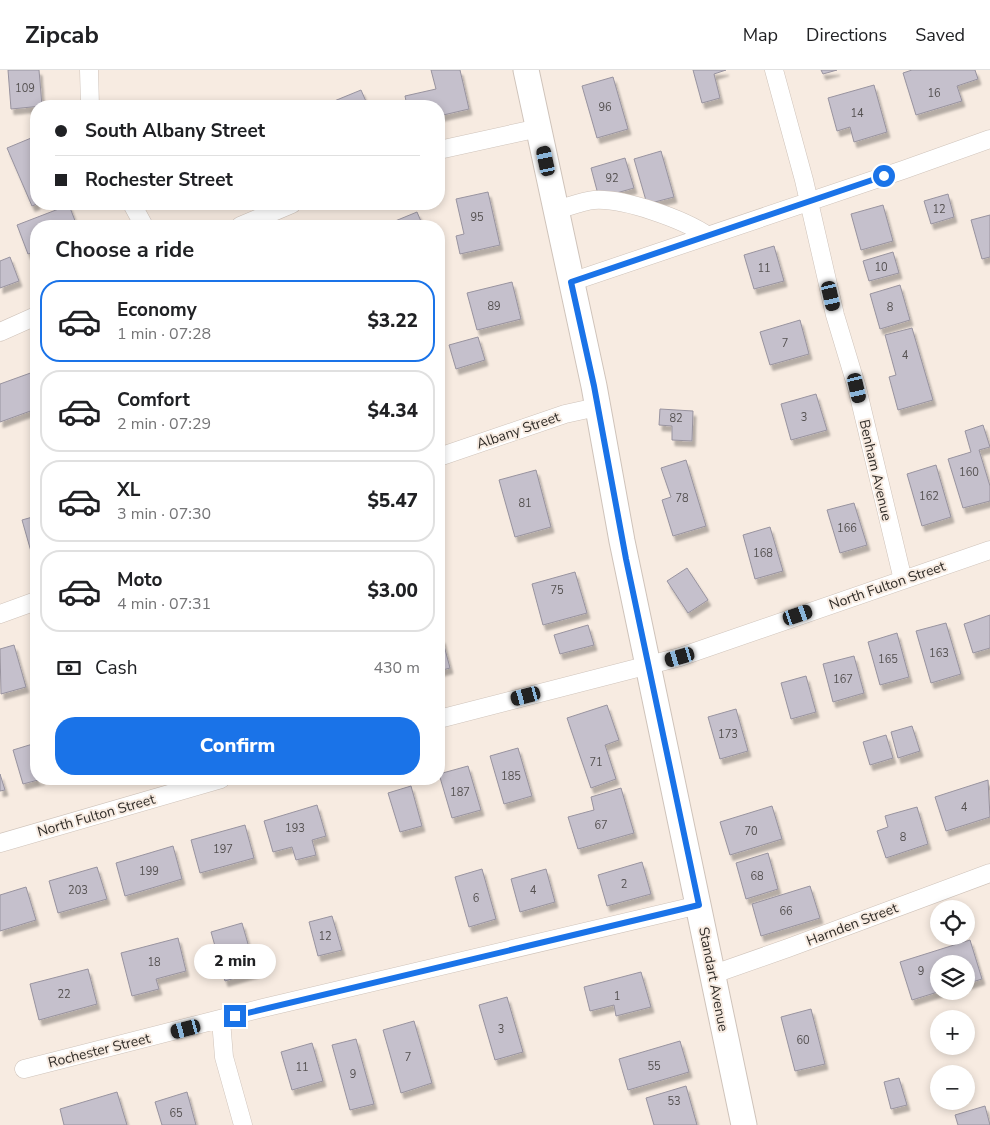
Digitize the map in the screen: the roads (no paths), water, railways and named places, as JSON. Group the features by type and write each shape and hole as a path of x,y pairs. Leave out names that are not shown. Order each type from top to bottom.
{"street":[{"path":"89,70 90,100"},
{"name":"Standart Avenue","path":"526,70 744,1125"},
{"name":"Benham Avenue","path":"774,70 903,580"},
{"path":"445,149 539,128"},
{"path":"571,282 990,139"},
{"path":"556,210 592,200 607,200 668,216 691,225 708,236"},
{"path":"254,220 278,210"},
{"path":"0,332 30,319"},
{"name":"Albany Street","path":"445,455 565,414 597,407"},
{"name":"North Fulton Street","path":"445,717 648,666 990,550"},
{"path":"0,614 30,602"},
{"name":"North Fulton Street","path":"0,843 200,785"},
{"name":"Harnden Street","path":"714,974 990,873"},
{"name":"Rochester Street","path":"24,1069 699,905"},
{"path":"222,1020 227,1072 243,1125"}]}
